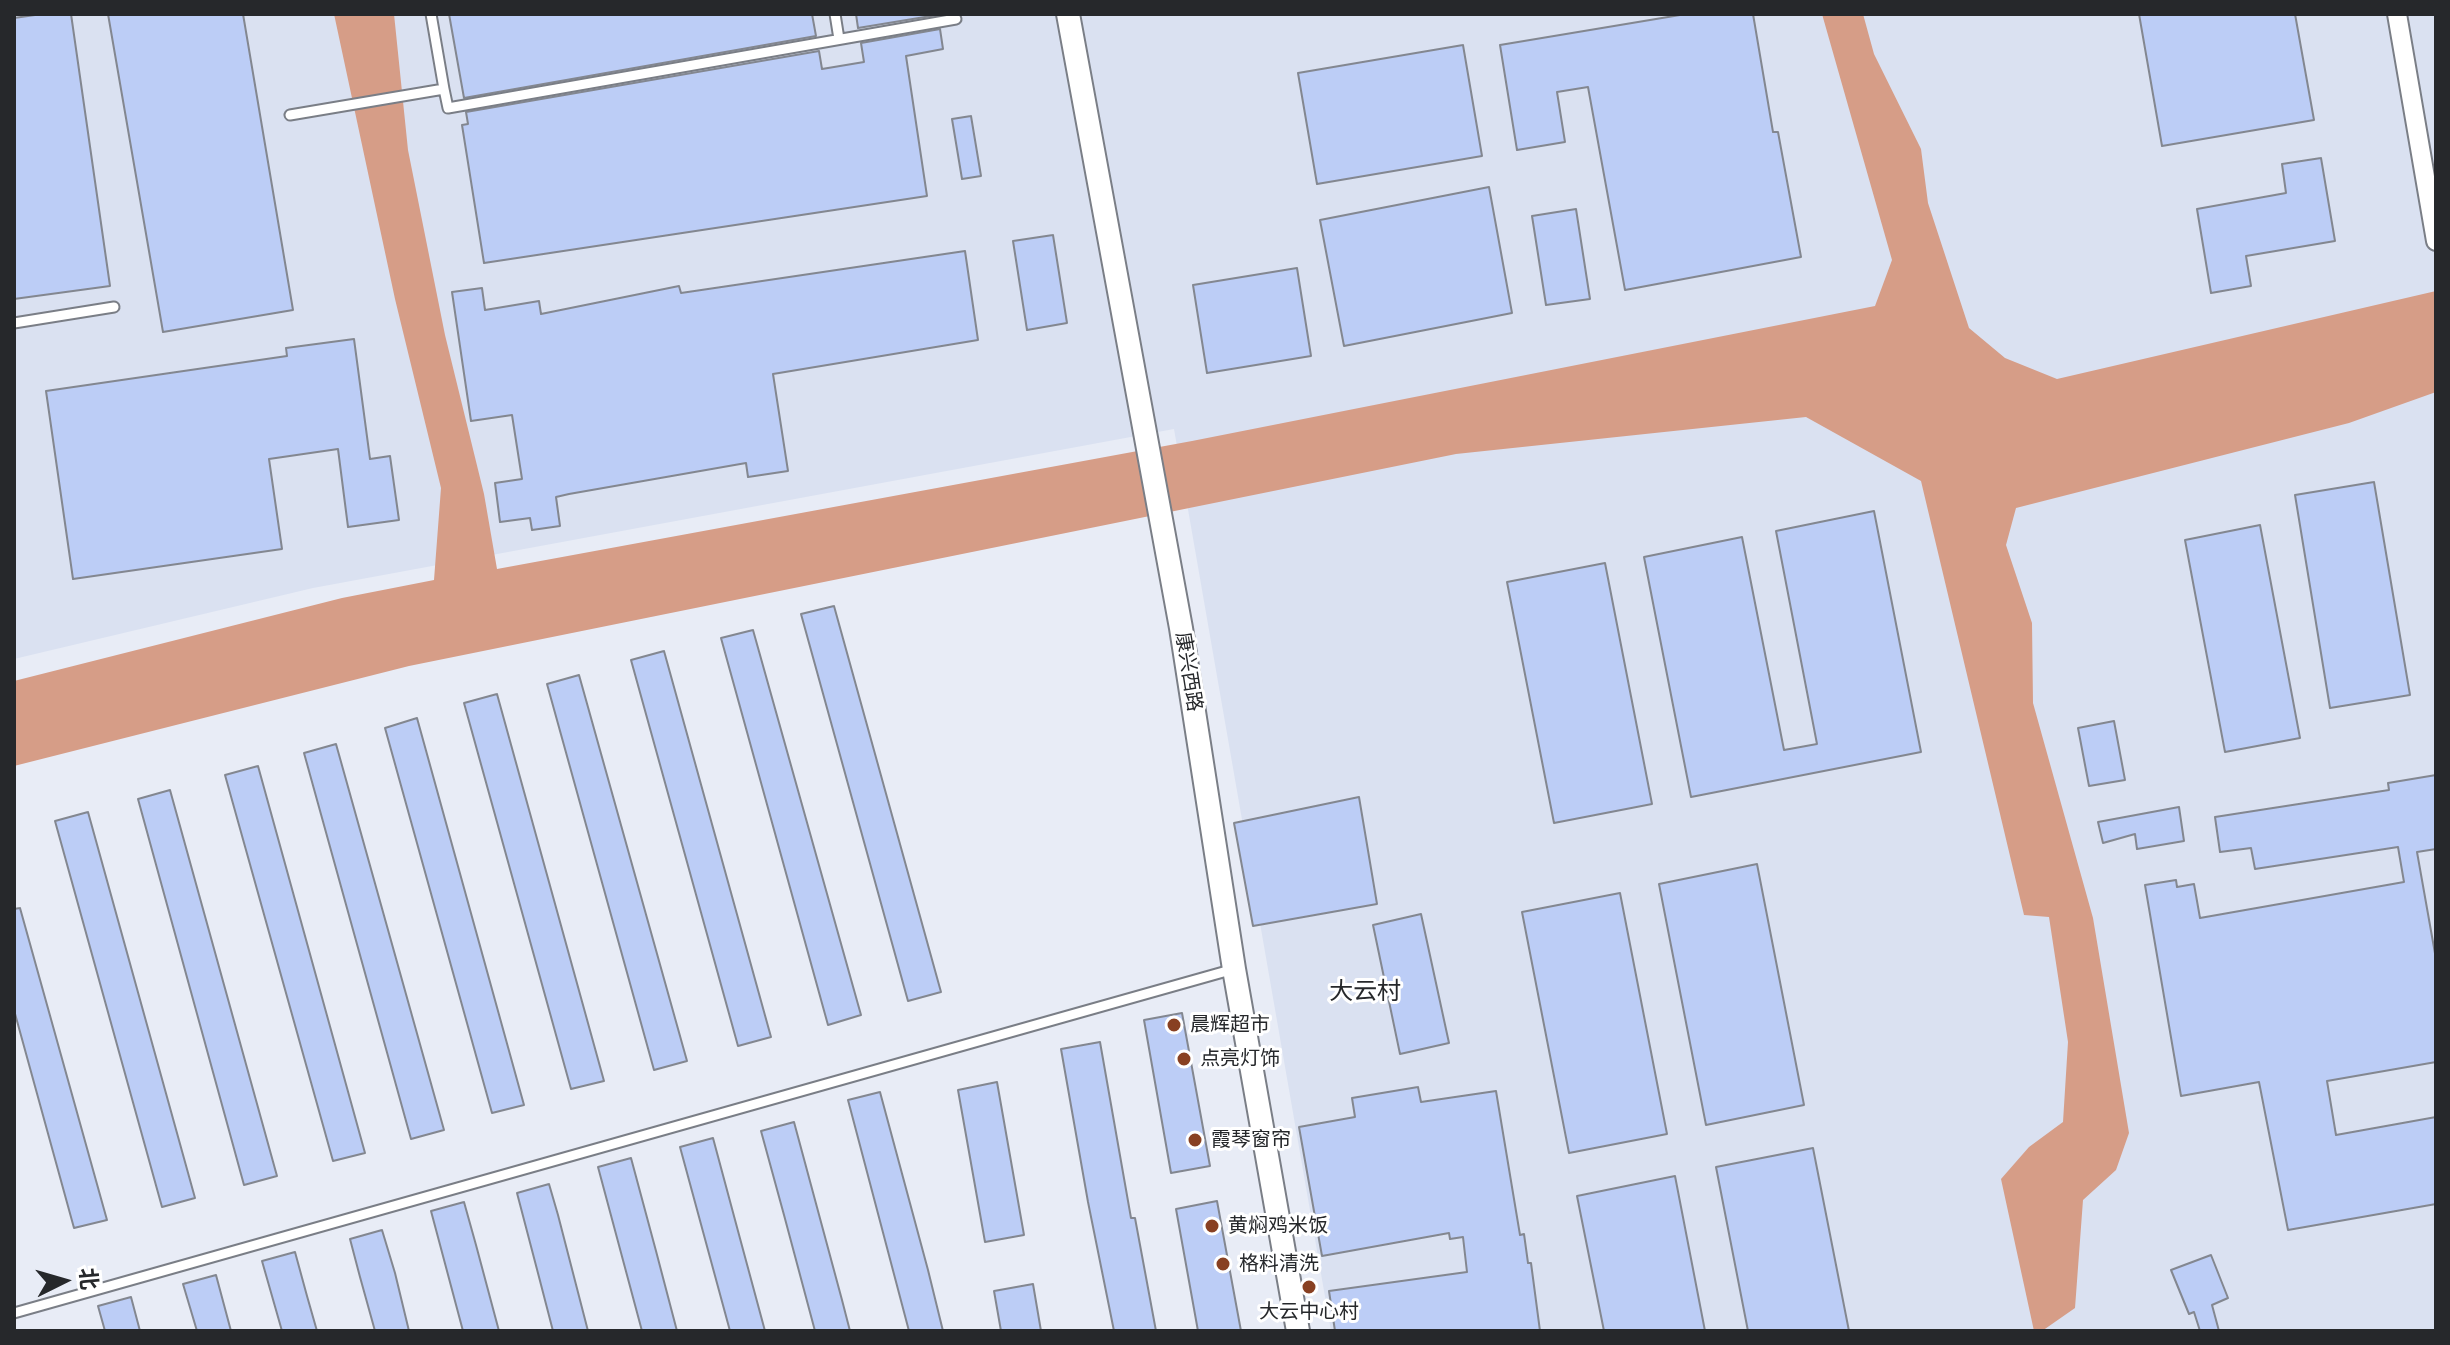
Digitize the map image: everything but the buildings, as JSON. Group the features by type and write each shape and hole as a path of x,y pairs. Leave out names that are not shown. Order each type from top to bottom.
{"street":[{"name":"康兴西路","path":"1068,14 1181,628 1234,969 1298,1331"},
{"path":"2397,14 2436,241"}],"lane":[{"path":"431,14 448,108 956,19"},
{"path":"835,14 839,39"},
{"path":"290,115 444,89"},
{"path":"14,323 114,307"},
{"path":"14,1313 1234,969"}],"shaded area":[{"path":"14,14 2436,14 2436,1331 1331,1331 1174,429 313,588 14,659"},
{"path":"334,14 394,14 408,150 445,335 484,494 497,569 1192,441 1875,306 1892,260 1822,14 1863,14 1874,54 1921,149 1928,203 1969,328 2005,358 2057,379 2436,291 2436,392 2349,423 2016,508 2006,545 2032,623 2033,703 2093,918 2129,1133 2116,1170 2083,1200 2075,1308 2042,1331 2034,1331 2001,1179 2029,1147 2063,1122 2068,1042 2049,917 2024,915 1921,481 1806,417 1456,454 409,666 14,766 14,681 342,598 434,580 441,488 395,299"}],"place":[{"name":"晨辉超市","path":"1174,1025"},
{"name":"点亮灯饰","path":"1184,1059"},
{"name":"霞琴窗帘","path":"1195,1140"},
{"name":"黄焖鸡米饭","path":"1212,1226"},
{"name":"格料清洗","path":"1223,1264"},
{"name":"大云中心村","path":"1309,1287"}],"district":[{"name":"大云村","path":"1365,992"}]}
